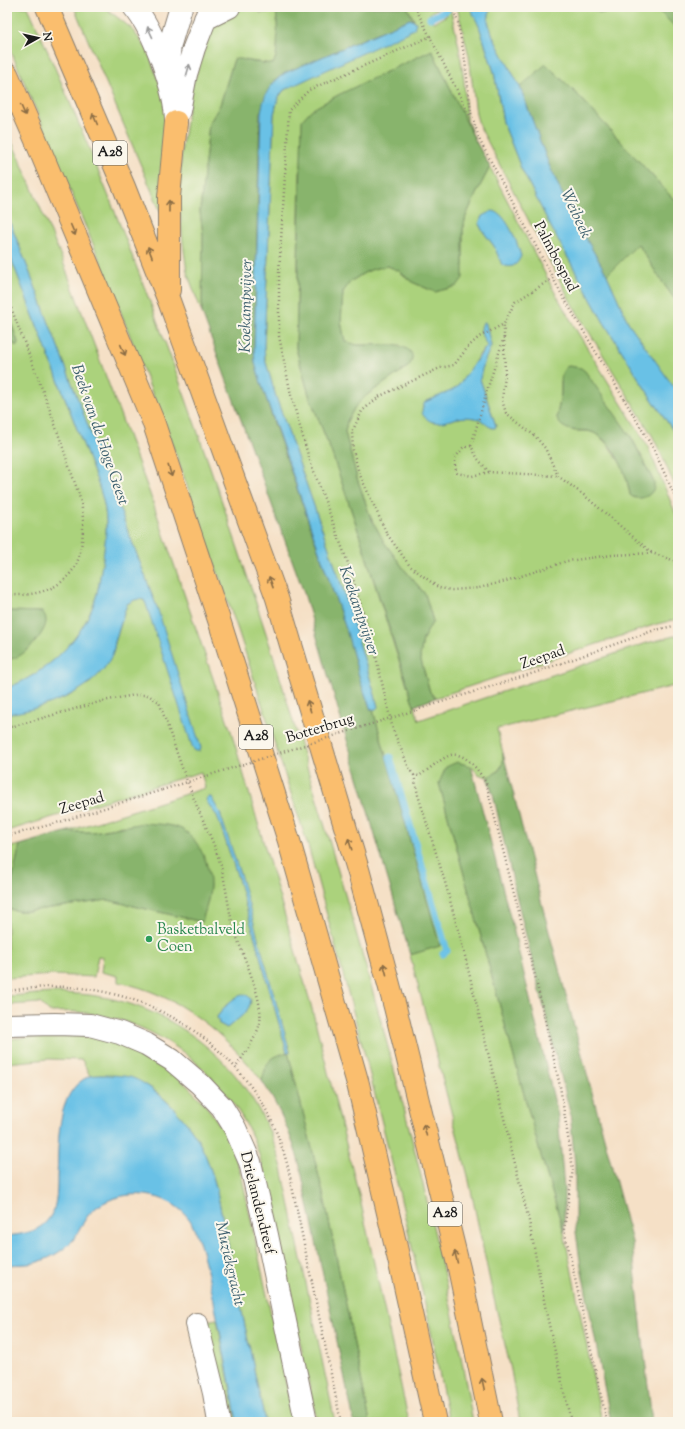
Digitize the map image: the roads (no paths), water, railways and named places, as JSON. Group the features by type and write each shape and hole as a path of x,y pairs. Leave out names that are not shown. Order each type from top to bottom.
{"highway":[{"name":"A28","path":"47,7 124,187 169,301 276,598 359,873 395,1007 458,1268 491,1422"},
{"name":"A28","path":"7,74 153,421 224,636 289,841 358,1084 436,1422"},
{"name":"A28","path":"169,301 169,197 176,122"}],"street":[{"name":"A28","path":"134,7 141,14 147,25 166,73 176,110 176,122"},
{"name":"A28","path":"166,73 170,44 181,7"},
{"name":"A28","path":"176,122 186,74 194,48 208,13 229,7"},
{"name":"Drielandendreef","path":"7,1025 55,1024 90,1026 120,1034 146,1044 172,1060 200,1084 222,1107 235,1128 250,1162 267,1235 306,1422"},
{"path":"198,1324 220,1422"}],"water":[{"path":"470,7 490,7 488,22 494,39 520,87 549,165 570,211 607,275 628,322 678,393 678,438 603,321 551,227 521,168 503,122 494,72 479,26"},
{"path":"410,19 416,22 414,29 284,90 278,98 274,114 264,346 265,359 276,397 343,589 378,707 371,710 361,683 346,629 255,363 254,348 261,112 264,99 271,85 285,73"},
{"path":"492,211 497,212 507,222 521,256 516,264 509,267 502,265 494,246 479,224 482,216"},
{"path":"7,215 158,610 201,748 200,751 193,749 146,604 142,599 127,604 112,655 103,669 93,680 81,689 52,703 21,712 7,714 7,688 34,675 47,666 69,645 87,620 98,588 106,536 106,516 96,478 7,248"},
{"path":"483,322 486,324 491,346 483,365 480,379 496,426 495,428 490,427 481,420 470,417 437,422 430,421 422,413 425,402 453,390 458,386 487,346 481,332"},
{"path":"211,797 220,813 241,877 290,1052 287,1052 238,878 218,818 206,799"},
{"path":"246,994 251,999 249,1008 246,1012 227,1028 218,1023 217,1017 226,1006 237,997"},
{"name":"Muziekgracht","path":"119,1075 130,1077 150,1087 170,1104 188,1125 203,1149 216,1187 265,1422 237,1422 205,1261 190,1220 181,1210 171,1203 146,1195 120,1197 108,1201 97,1207 89,1214 73,1240 60,1251 44,1260 34,1263 7,1265 7,1236 18,1235 37,1229 50,1218 52,1213 56,1196 61,1121 64,1106 70,1093 78,1083 90,1076"}],"waterway":[{"name":"Koekampvijver","path":"430,18 447,10"},
{"name":"Koekampvijver","path":"390,757 447,951 443,954"}],"place":[{"name":"Basketbalveld Coen","path":"149,939"}],"water label":[{"name":"Weibeek","path":"575,214"},
{"name":"Beek van de Hoge Geest","path":"99,435"}]}
